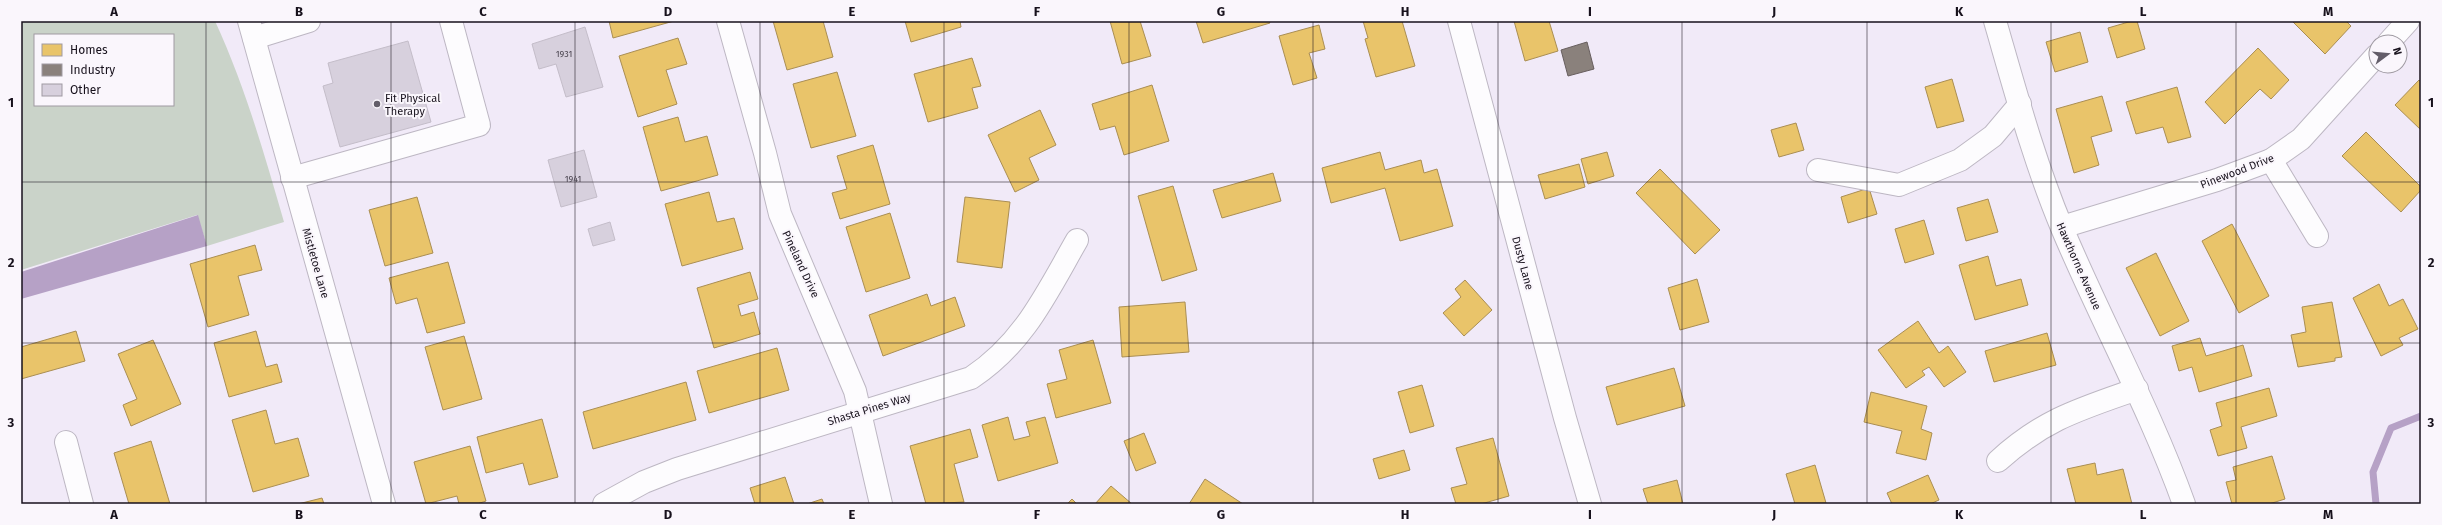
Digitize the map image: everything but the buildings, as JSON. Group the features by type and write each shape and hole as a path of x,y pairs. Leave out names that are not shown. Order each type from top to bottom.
{"street":[{"path":"251,30 309,21"},
{"path":"292,178 478,124 451,21"},
{"name":"Pineland Drive","path":"728,21 765,153 780,214 840,350 861,412 881,504"},
{"name":"Dusty Lane","path":"1459,21 1565,418 1590,504"},
{"name":"Hawthorne Avenue","path":"1994,21 2036,161 2062,227 2095,302 2154,426 2184,504"},
{"path":"2396,34 2408,21"},
{"name":"Mistletoe Lane","path":"251,30 384,504"},
{"name":"Pinewood Drive","path":"2062,227 2217,180 2271,160 2301,139 2368,65"},
{"path":"1818,170 1899,185 1960,160 1993,136 2020,104"},
{"path":"2271,160 2318,236"},
{"name":"Shasta Pines Way","path":"604,504 644,482 677,469 971,378 1011,346 1030,322 1077,240"},
{"path":"1998,461 2033,432 2050,422 2068,413 2137,389"},
{"path":"66,442 82,504"}],"shaded area":[{"path":"21,21 215,21 245,95 284,222 207,246 197,215 21,270"},
{"path":"198,215 207,246 21,299 21,272"}],"waterway":[{"path":"2376,504 2373,472 2391,428 2421,416"}],"place":[{"name":"Fit Physical Therapy","path":"377,104"}]}
